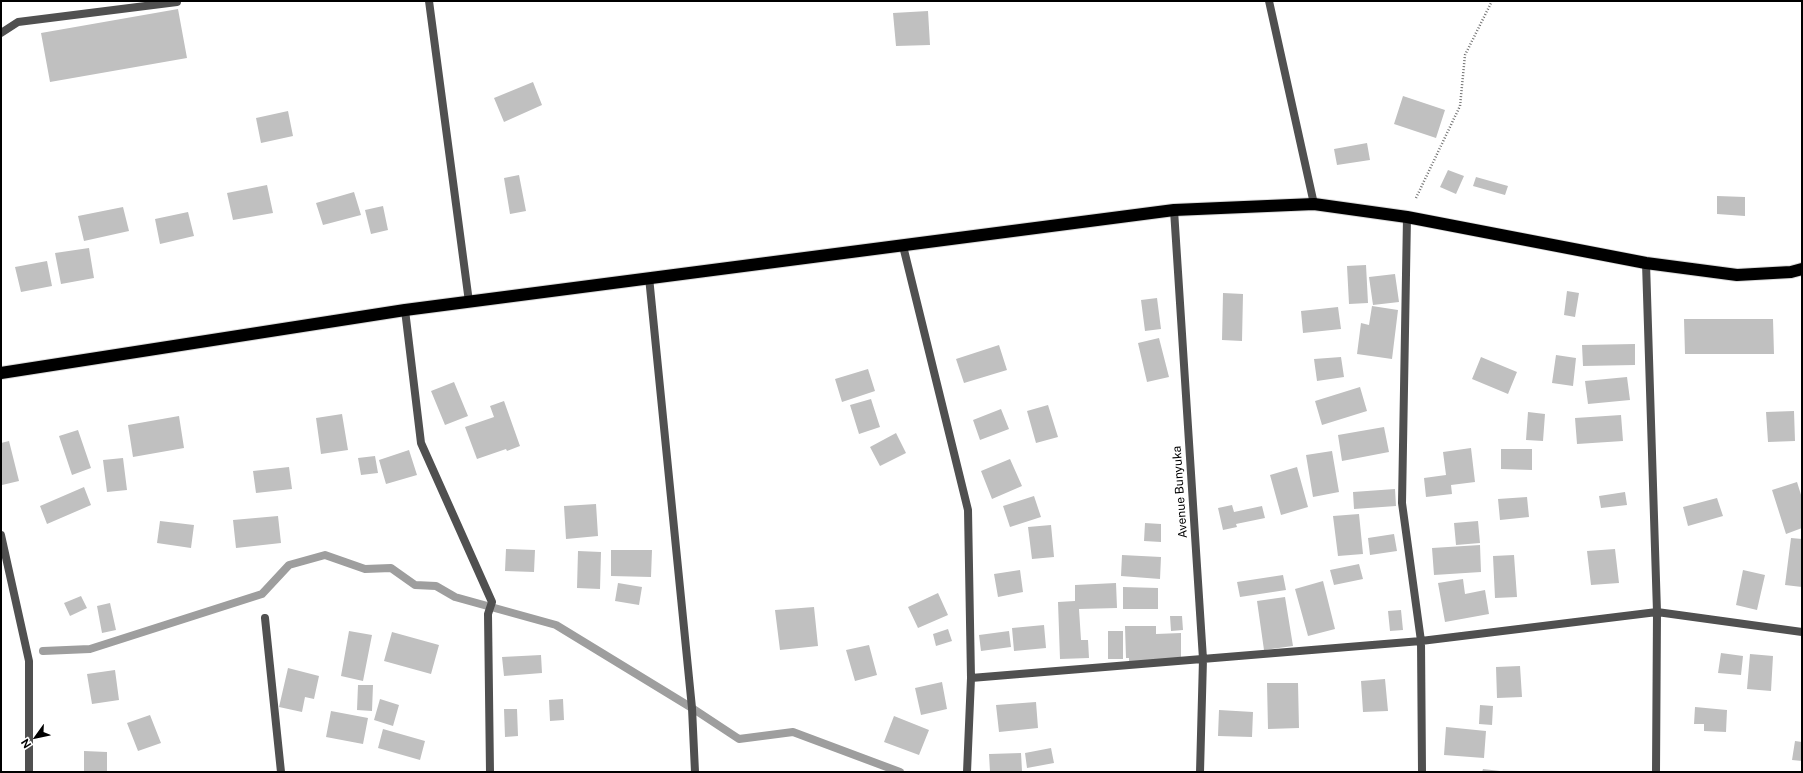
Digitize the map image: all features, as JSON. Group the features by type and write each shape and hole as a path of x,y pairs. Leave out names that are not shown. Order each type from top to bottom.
{"highway":[{"path":"1,373 405,310 649,277 903,246 1174,210 1314,204 1407,217 1646,263 1737,276 1791,272 1802,269"}],"street":[{"path":"1,34 18,22 177,1"},
{"path":"429,1 469,302"},
{"path":"1269,1 1314,204"},
{"name":"Avenue Bunyuka","path":"1174,210 1203,659 1200,772"},
{"path":"1407,217 1402,503 1422,641 1422,772"},
{"path":"903,246 968,510 971,678 967,772"},
{"path":"1646,263 1657,612 1656,772"},
{"path":"649,277 692,708 695,772"},
{"path":"405,310 421,443 492,602 488,614 490,772"},
{"path":"1,535 29,661 29,772"},
{"path":"971,678 1422,641 1657,612 1802,632"},
{"path":"266,618 282,772"}],"path":[{"path":"1407,217 1460,106 1465,55 1492,1"}],"building":[{"path":"178,9 187,58 50,82 41,33"},
{"path":"928,11 930,45 896,46 893,13"},
{"path":"533,82 542,105 504,122 494,98"},
{"path":"1403,96 1445,110 1436,138 1394,124"},
{"path":"288,111 293,136 261,143 256,118"},
{"path":"1367,143 1370,160 1337,165 1334,149"},
{"path":"1448,170 1464,176 1456,194 1440,187"},
{"path":"519,175 526,211 510,214 504,178"},
{"path":"1476,177 1508,186 1505,195 1473,186"},
{"path":"267,185 273,213 233,220 227,193"},
{"path":"354,192 361,215 323,225 316,203"},
{"path":"1717,196 1745,197 1745,216 1717,214"},
{"path":"383,206 388,230 371,234 365,210"},
{"path":"123,207 129,231 84,241 78,216"},
{"path":"188,212 194,236 160,244 155,219"},
{"path":"89,248 94,278 61,284 55,253"},
{"path":"47,261 52,286 21,292 15,267"},
{"path":"1366,265 1368,303 1349,304 1347,266"},
{"path":"1395,274 1399,302 1373,305 1369,277"},
{"path":"1567,291 1579,293 1575,317 1564,315"},
{"path":"1223,293 1243,294 1242,341 1222,340"},
{"path":"1157,298 1161,329 1145,331 1141,300"},
{"path":"1372,306 1398,310 1392,359 1357,354 1361,323 1369,325"},
{"path":"1338,307 1341,329 1303,333 1301,311"},
{"path":"1684,319 1773,319 1774,354 1685,354"},
{"path":"1159,338 1169,377 1147,382 1138,343"},
{"path":"1635,344 1635,365 1583,366 1582,345"},
{"path":"999,345 1007,370 964,383 956,359"},
{"path":"1556,355 1576,358 1573,386 1552,383"},
{"path":"1341,357 1344,377 1317,381 1314,359"},
{"path":"1481,357 1517,372 1508,394 1472,379"},
{"path":"868,369 875,391 842,402 835,379"},
{"path":"1627,377 1630,400 1588,404 1585,381"},
{"path":"454,382 468,416 445,425 431,391"},
{"path":"1360,387 1367,411 1322,425 1315,401"},
{"path":"871,399 880,427 859,434 850,405"},
{"path":"504,401 520,446 477,459 465,427 494,417 490,406"},
{"path":"1048,405 1058,437 1036,443 1027,411"},
{"path":"1001,409 1009,429 980,440 973,420"},
{"path":"1794,411 1795,441 1768,442 1766,412"},
{"path":"1528,412 1545,414 1543,441 1526,440"},
{"path":"342,414 348,450 321,454 316,418"},
{"path":"1621,415 1623,441 1577,444 1575,418"},
{"path":"179,416 184,448 133,457 128,425"},
{"path":"1384,427 1389,452 1342,461 1338,435"},
{"path":"78,430 91,468 72,475 59,436"},
{"path":"896,433 906,453 880,466 870,447"},
{"path":"9,441 19,481 2,485 1,443"},
{"path":"1471,448 1475,482 1451,485 1452,494 1426,497 1424,478 1446,475 1443,452"},
{"path":"1501,449 1532,449 1532,470 1501,469"},
{"path":"409,450 417,475 386,484 379,460"},
{"path":"1332,451 1339,492 1313,497 1306,455"},
{"path":"375,456 378,473 361,475 358,458"},
{"path":"123,458 127,490 107,492 103,460"},
{"path":"1010,459 1022,486 992,499 981,471"},
{"path":"289,467 292,489 256,493 253,471"},
{"path":"1297,467 1308,507 1281,515 1270,475"},
{"path":"1797,482 1802,498 1802,528 1786,534 1772,490"},
{"path":"84,487 91,505 47,524 40,506"},
{"path":"1395,489 1396,506 1354,509 1353,492"},
{"path":"1625,492 1627,505 1601,508 1599,496"},
{"path":"1034,496 1041,517 1010,527 1003,506"},
{"path":"1527,497 1529,517 1500,520 1498,499"},
{"path":"1717,498 1723,516 1688,526 1683,507"},
{"path":"596,504 598,536 566,539 564,506"},
{"path":"1232,505 1234,512 1262,506 1265,518 1236,524 1237,527 1223,530 1218,508"},
{"path":"1359,514 1363,554 1338,556 1333,516"},
{"path":"278,516 281,543 236,548 233,520"},
{"path":"160,521 194,525 191,548 157,543"},
{"path":"1478,521 1480,543 1456,545 1454,523"},
{"path":"1145,523 1161,524 1161,542 1144,541"},
{"path":"1051,525 1054,557 1032,559 1028,527"},
{"path":"1394,534 1397,551 1370,555 1368,538"},
{"path":"1791,538 1802,539 1802,587 1785,585"},
{"path":"1480,545 1481,572 1434,575 1432,548"},
{"path":"506,549 535,550 534,572 505,571"},
{"path":"1615,549 1619,583 1591,585 1587,551"},
{"path":"611,550 652,550 651,577 611,576"},
{"path":"578,551 601,552 600,589 577,588"},
{"path":"1122,555 1161,557 1160,579 1121,576"},
{"path":"1514,555 1517,597 1495,598 1493,556"},
{"path":"1359,564 1363,579 1334,585 1330,570"},
{"path":"1020,570 1023,592 998,597 994,574"},
{"path":"1743,570 1765,575 1757,610 1736,605"},
{"path":"1283,575 1286,590 1240,597 1237,582"},
{"path":"1463,579 1465,594 1485,590 1489,614 1445,622 1438,583"},
{"path":"1323,581 1335,629 1308,636 1295,589"},
{"path":"618,583 642,587 639,605 615,601"},
{"path":"1116,583 1117,608 1079,609 1081,640 1088,640 1089,658 1060,659 1058,602 1075,601 1075,585"},
{"path":"1123,587 1158,588 1158,609 1123,609"},
{"path":"938,593 948,615 918,628 908,607"},
{"path":"81,596 87,608 70,616 64,603"},
{"path":"1285,597 1293,646 1264,650 1257,601"},
{"path":"110,603 116,630 102,633 97,606"},
{"path":"814,607 818,646 780,650 775,610"},
{"path":"1401,610 1403,630 1390,631 1388,611"},
{"path":"1170,616 1182,616 1183,630 1171,631"},
{"path":"1044,625 1046,648 1014,651 1012,628"},
{"path":"1125,626 1156,626 1156,634 1181,633 1181,660 1129,663 1129,658 1126,658"},
{"path":"948,629 952,641 936,646 933,634"},
{"path":"349,631 372,635 363,681 341,676"},
{"path":"1009,631 1011,647 981,651 979,635"},
{"path":"1108,631 1123,631 1123,659 1108,659"},
{"path":"392,632 439,645 431,674 384,661"},
{"path":"869,645 877,675 855,681 846,650"},
{"path":"1721,653 1743,656 1741,675 1718,673"},
{"path":"1750,654 1773,656 1771,691 1747,689"},
{"path":"541,655 542,673 504,676 502,657"},
{"path":"1520,666 1522,697 1497,698 1496,667"},
{"path":"288,668 319,676 314,699 305,697 302,712 279,707"},
{"path":"115,670 119,700 92,704 87,674"},
{"path":"1385,679 1388,711 1363,712 1361,681"},
{"path":"942,682 947,709 921,715 915,688"},
{"path":"1267,683 1298,683 1299,728 1268,729"},
{"path":"358,685 373,685 372,711 357,710"},
{"path":"380,699 399,705 393,726 374,720"},
{"path":"563,699 564,720 550,721 549,700"},
{"path":"1036,702 1038,728 999,732 996,705"},
{"path":"1480,705 1493,706 1492,725 1479,724"},
{"path":"1695,707 1727,710 1726,732 1704,731 1704,724 1694,724"},
{"path":"504,709 517,709 518,736 505,737"},
{"path":"1219,710 1253,712 1252,737 1218,736"},
{"path":"331,711 368,718 363,744 326,737"},
{"path":"150,715 161,743 138,751 127,723"},
{"path":"894,716 929,730 919,755 884,742"},
{"path":"1446,727 1486,731 1484,758 1444,755"},
{"path":"383,729 425,741 420,760 378,748"},
{"path":"1795,741 1802,742 1802,761 1792,760"},
{"path":"1051,748 1054,763 1027,768 1025,753"},
{"path":"84,751 107,752 107,772 84,772"},
{"path":"1021,753 1022,771 990,772 989,754"},
{"path":"1483,769 1500,771 1500,772 1482,772"}],"waterway":[{"path":"43,651 90,649 262,594 289,565 325,555 365,569 391,568 415,585 436,586 455,597 556,625 692,708 739,739 793,732 900,772"}]}
